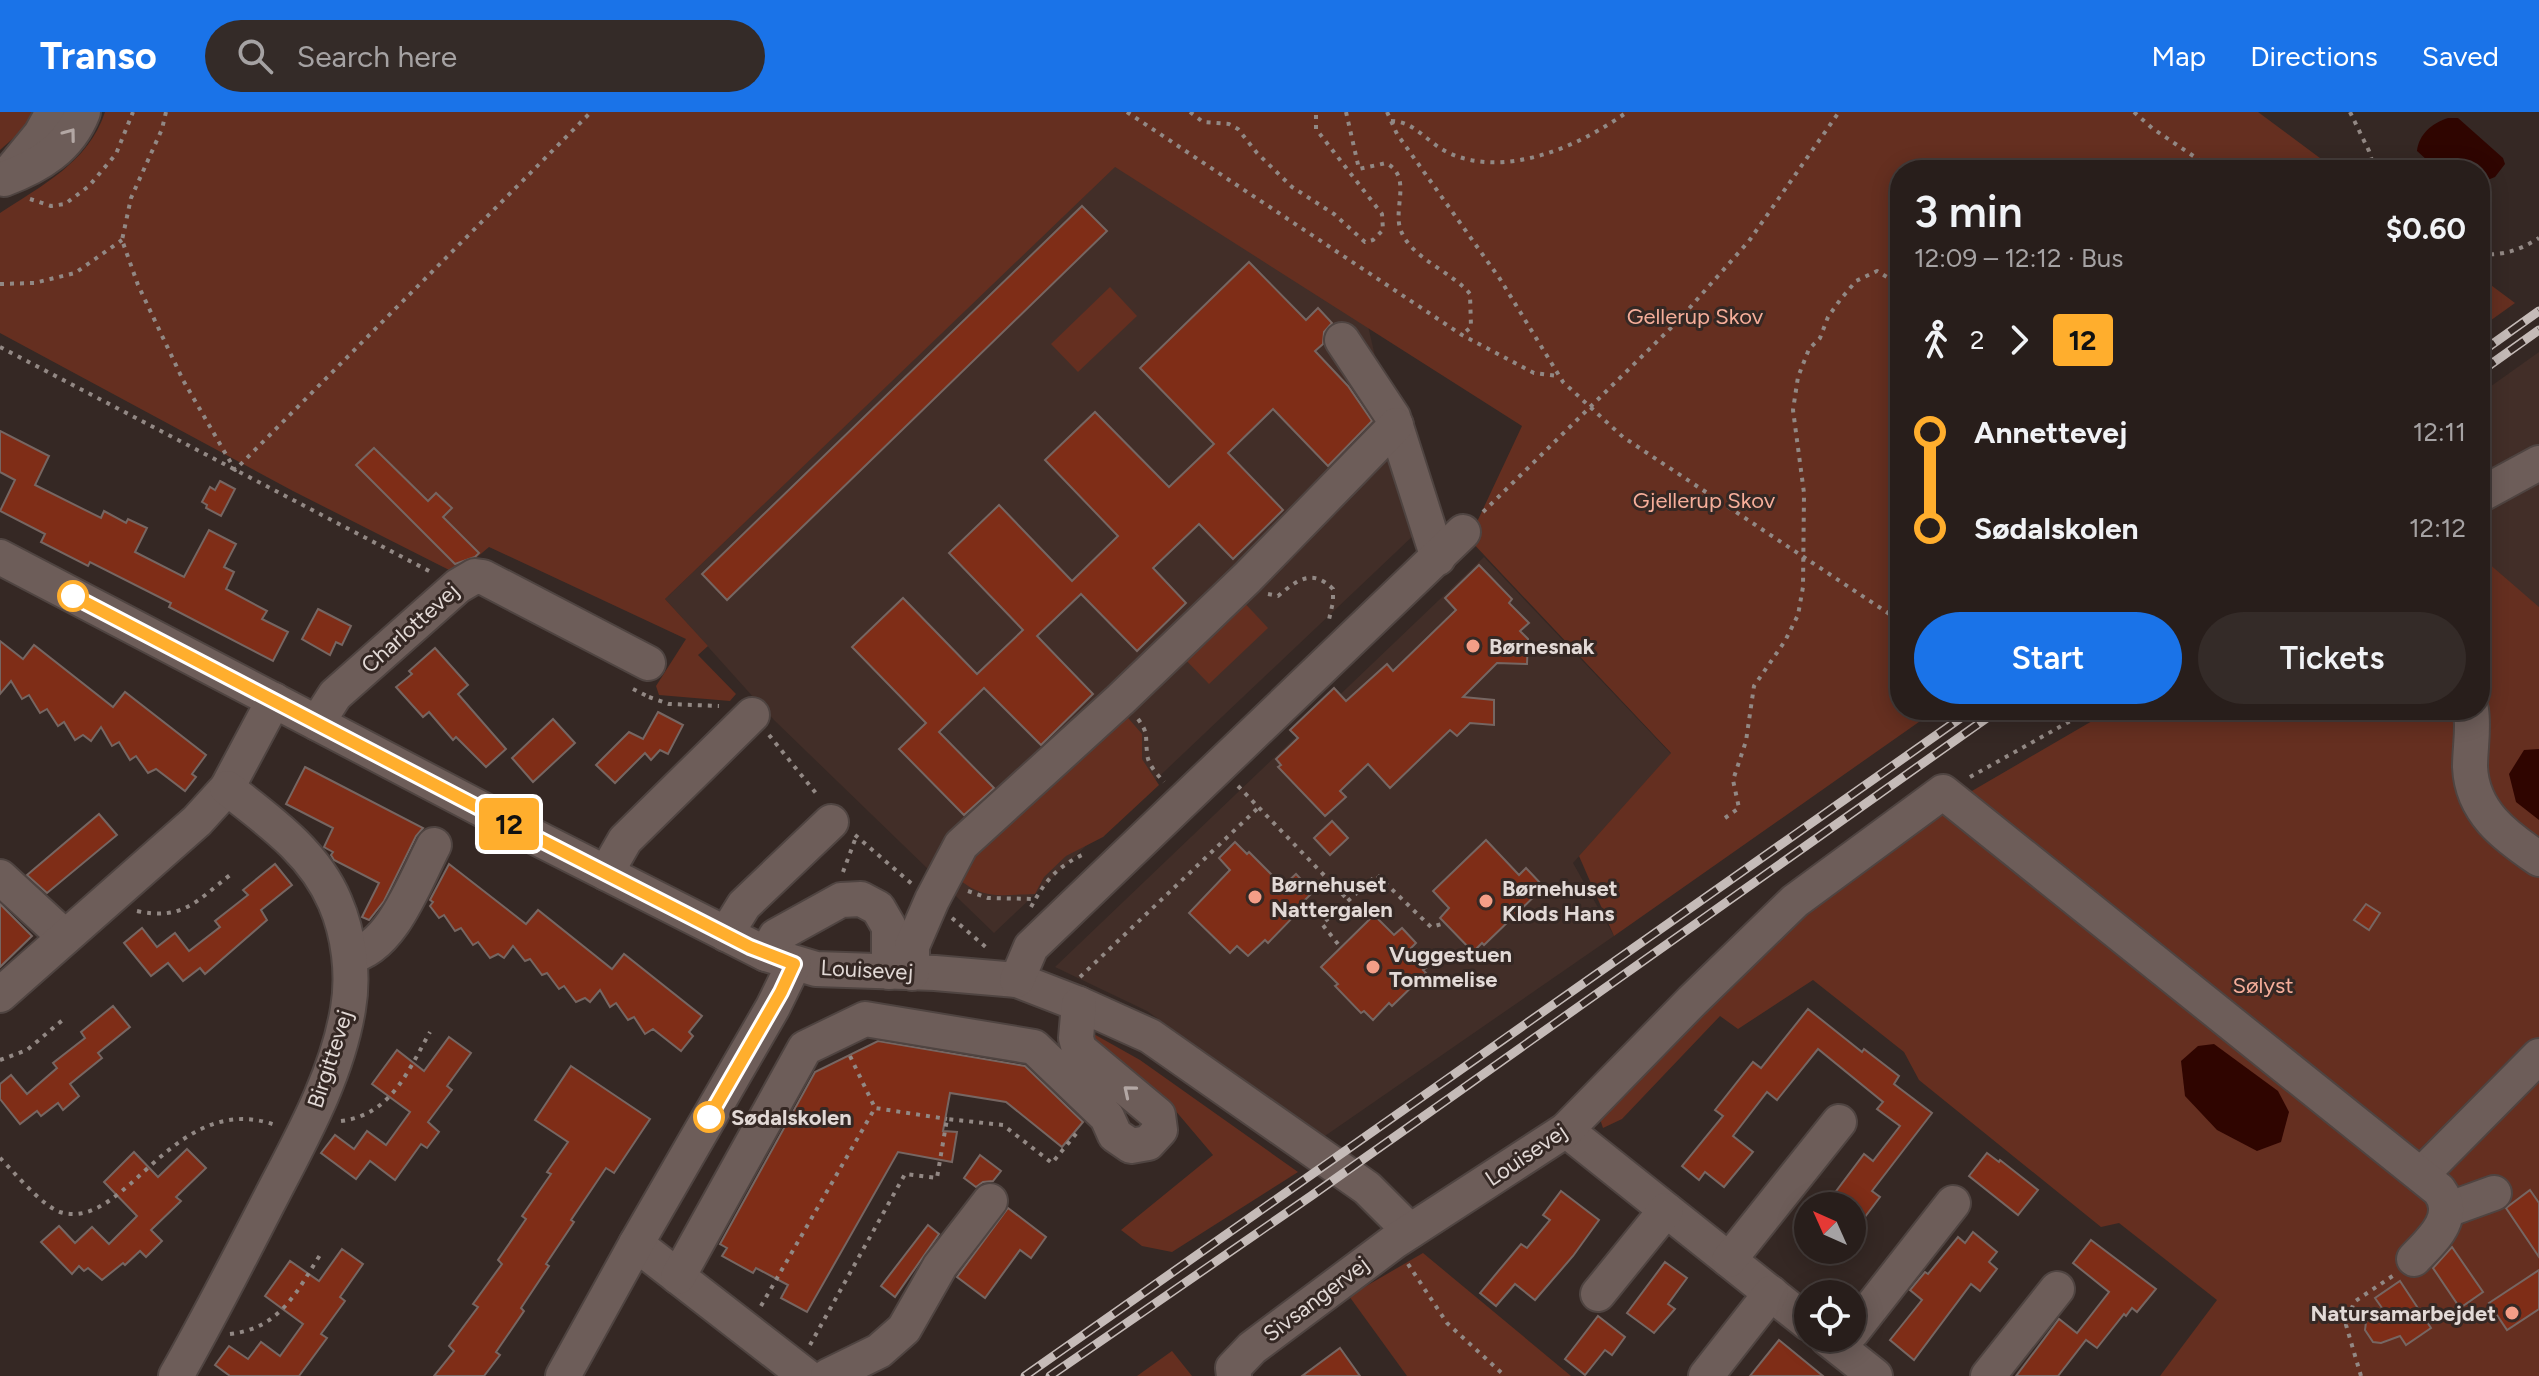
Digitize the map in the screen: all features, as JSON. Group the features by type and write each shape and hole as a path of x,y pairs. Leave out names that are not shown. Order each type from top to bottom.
{"street":[{"path":"8,185 53,112"},
{"path":"8,185 55,152 70,137 83,112"},
{"path":"1342,340 1393,417 1438,558"},
{"path":"900,972 961,845 1120,700 1247,578 1396,425"},
{"path":"2490,490 2539,463"},
{"path":"1017,980 1031,947 1463,532"},
{"name":"Louisevej","path":"0,557 606,873 780,959 816,969 1017,980 1150,1036 1367,1188 1403,1236 1566,1130 1795,901 1943,792"},
{"name":"Charlottevej","path":"317,723 335,695 458,586 475,576 483,577 648,663"},
{"path":"0,995 197,821 227,788 274,700"},
{"path":"606,873 625,840 752,715"},
{"path":"2471,720 2470,770 2476,801 2495,826 2539,859"},
{"name":"Birgittevej","path":"176,1376 307,1127 337,1053 349,1008 350,956 335,901 313,866 286,834 227,788"},
{"path":"1943,792 2422,1174 2446,1199 2447,1210 2444,1223 2436,1235 2414,1259"},
{"path":"726,934 744,905 835,819"},
{"path":"350,956 365,953 386,934 434,845"},
{"path":"0,877 65,937"},
{"path":"563,1376 773,1007 780,959 776,936 841,900 861,899 878,908 889,927 900,972"},
{"path":"678,1277 805,1048 865,1019 1034,1047 1131,1146 1148,1143 1160,1130 1158,1115 1079,1049 1073,1002"},
{"path":"2422,1174 2539,1056"},
{"path":"1729,1260 1839,1122"},
{"path":"1566,1130 1794,1312"},
{"path":"2447,1210 2494,1193"},
{"path":"636,1244 743,1327 810,1373 879,1351 904,1329 940,1266 990,1201"},
{"path":"1866,1309 1953,1203"},
{"path":"1598,1294 1666,1210"},
{"name":"Sivsangervej","path":"1234,1376 1233,1368 1252,1348 1403,1236"},
{"path":"1988,1376 2057,1289"},
{"path":"1706,1376 1771,1293"},
{"path":"1853,1352 1875,1376"}],"path":[{"path":"8,185 51,206 65,204 89,186 116,154 133,112"},
{"path":"166,112 162,129 131,198 122,240 138,285 183,380 235,470"},
{"path":"235,470 591,112"},
{"path":"1127,112 1462,335 1534,373 1559,376"},
{"path":"1190,112 1203,122 1229,124 1238,129 1257,153 1292,187 1334,214 1365,242 1373,240 1383,230 1382,214 1316,129 1316,112"},
{"path":"1346,112 1359,169 1386,163 1397,171 1400,181 1400,230 1404,236 1430,264 1468,290 1472,307 1471,327 1462,335"},
{"path":"1387,112 1397,134 1500,279 1559,376 1589,408 1623,437 1890,614"},
{"path":"1391,121 1405,121 1450,154 1480,162 1528,159 1599,132 1627,112"},
{"path":"2134,112 2199,160"},
{"path":"2350,112 2372,160"},
{"path":"2490,255 2520,250 2539,238"},
{"path":"0,284 34,283 75,273 122,240"},
{"path":"1725,818 1739,808 1733,780 1746,741 1754,686 1785,641 1798,615 1803,587 1804,493 1793,410 1798,377 1809,349 1820,338 1828,317 1856,281 1877,271 1890,279"},
{"path":"0,347 458,586"},
{"path":"1247,578 1269,595 1278,596 1300,580 1321,578 1333,589 1327,630"},
{"path":"648,663 649,697 669,704 732,707 752,715 835,819 938,889 1017,980"},
{"path":"1120,700 1147,733 1146,755 1167,785"},
{"path":"1943,792 2072,720"},
{"path":"1220,767 1347,899"},
{"path":"1073,1002 1075,980 1259,807"},
{"path":"113,893 132,910 158,916 186,909 230,875"},
{"path":"1338,944 1322,924 1377,875 1431,927 1442,924"},
{"path":"938,889 980,897 1036,899"},
{"path":"0,1060 27,1050 65,1018"},
{"path":"307,1127 353,1120 383,1105 399,1087 430,1032"},
{"path":"839,1032 875,1108"},
{"path":"875,1108 1003,1125 1052,1163 1106,1121"},
{"path":"743,1327 763,1303 875,1108"},
{"name":"Birgittevej","path":"0,1158 46,1204 61,1212 79,1212 100,1206 125,1190 169,1148 195,1130 229,1119 307,1127"},
{"path":"810,1373 905,1174 937,1178 947,1119"},
{"path":"1403,1236 1419,1283 1447,1323 1505,1376"},
{"path":"205,1326 232,1334 252,1329 271,1319 286,1308 320,1255"},
{"path":"2361,1376 2346,1325 2354,1302 2414,1259"}],"shaded area":[{"path":"2458,118 2503,158 2505,164 2490,179 2490,160 2427,160 2417,151 2420,139 2437,123"},
{"path":"1114,166 1368,326 1416,533 994,933 774,720 665,599"},
{"path":"2539,352 2539,654 2490,609 2490,387"},
{"path":"1484,557 1671,754 1573,863 1614,936 1322,1138 1147,1011 1055,967"},
{"path":"2539,749 2539,820 2516,802 2509,774 2524,750"},
{"path":"2214,1044 2278,1091 2289,1112 2281,1142 2257,1151 2217,1130 2185,1096 2181,1061 2198,1046"}],"green space":[{"path":"0,112 34,112 26,127 0,150"},
{"path":"105,112 2258,112 2323,160 1890,160 1890,720 1922,720 1614,936 1579,856 1671,753 1469,539 1522,426 1115,167 665,599 708,646 698,655 736,694 730,701 659,695 656,686 686,639 489,547 457,574 293,491 0,333 0,213 62,171 76,159 98,130"},
{"path":"2490,284 2515,303 2490,321"},
{"path":"1110,287 1137,316 1078,372 1051,344"},
{"name":"Sølyst","path":"2490,565 2539,607 2539,1376 2160,1376 2217,1300 2119,1223 2101,1227 1919,1080 1904,1052 1813,980 1738,1029 1720,1016 1622,1119 1603,1128 1600,1119 1807,905 1941,809 2094,720 2490,720"},
{"path":"1240,598 1268,628 1209,684 1181,655"},
{"path":"1122,711 1142,734 1142,759 1159,785 1103,837 1066,856 1044,877 1035,894 981,892 952,873"},
{"path":"1092,1033 1140,1060 1298,1172 1172,1252 1142,1246 1121,1230 1213,1155 1174,1109 1093,1046"},
{"path":"1423,1253 1571,1376 1407,1376 1349,1296"},
{"path":"1172,1351 1192,1376 1137,1376"}],"building":[{"path":"1082,206 1107,231 727,600 702,574"},
{"path":"1249,262 1306,320 1318,308 1332,323 1324,332 1323,344 1315,351 1348,386 1372,421 1328,466 1273,409 1228,453 1283,510 1233,559 1199,524 1153,568 1186,603 1137,651 1081,594 1037,636 1093,694 1041,745 984,688 939,732 994,788 964,815 899,749 926,723 852,647 903,598 977,674 1023,630 949,553 999,505 1072,581 1118,536 1045,460 1095,412 1169,487 1214,444 1140,368"},
{"path":"0,431 49,456 35,485 101,518 104,511 126,523 128,519 147,528 135,552 184,577 209,530 236,544 224,567 234,572 226,589 267,611 262,619 288,632 273,661 169,607 171,603 90,562 88,566 41,542 45,534 0,511 15,480 0,472"},
{"path":"374,448 428,501 436,493 452,508 443,517 479,553 475,557 455,564 356,465"},
{"path":"220,481 235,489 221,516 206,508 207,505 202,502 210,487 215,490"},
{"path":"1479,565 1512,599 1509,603 1529,623 1520,631 1528,639 1527,664 1497,663 1463,697 1494,700 1494,725 1470,723 1457,736 1450,730 1390,788 1368,764 1340,791 1346,797 1325,816 1278,767 1281,765 1276,759 1298,738 1290,730 1334,688 1346,701 1387,664 1393,671 1456,610 1445,598"},
{"path":"318,609 351,626 342,645 336,642 330,655 302,639"},
{"path":"0,641 23,659 34,645 113,707 125,692 206,755 192,774 196,777 185,791 156,769 148,773 136,756 130,760 119,742 112,746 101,727 91,741 83,735 75,740 64,722 58,726 47,709 40,713 29,695 22,699 11,681 0,694"},
{"path":"435,648 468,685 458,694 506,749 486,767 456,737 453,740 429,712 423,717 396,687"},
{"path":"658,712 683,725 668,754 660,750 651,760 645,753 615,783 596,765 629,732 643,739"},
{"path":"553,719 575,743 533,782 512,758"},
{"path":"305,767 423,828 416,836 384,901 369,920 362,917 379,883 334,860 333,852 324,847 333,828 286,804"},
{"path":"99,814 117,835 47,893 27,875"},
{"path":"1332,821 1348,838 1330,855 1314,838"},
{"name":"Børnehuset Klods Hans","path":"1486,840 1519,875 1526,868 1544,887 1473,952 1440,918 1449,908 1433,891"},
{"name":"Børnehuset Nattergalen","path":"1235,842 1283,886 1296,874 1313,892 1268,943 1265,940 1248,956 1237,946 1230,953 1189,913 1230,870 1219,858"},
{"path":"275,864 292,885 261,910 267,920 205,974 200,968 183,981 168,963 151,976 124,943 142,928 157,947 175,933 189,951 220,927 215,921 248,895 243,890"},
{"path":"449,864 526,924 538,910 612,969 624,954 702,1016 689,1032 693,1036 681,1051 653,1029 645,1034 634,1017 628,1020 616,1003 610,1007 600,990 590,1002 585,998 576,1002 564,986 559,989 547,973 542,975 530,959 525,961 513,946 504,958 498,954 490,958 478,942 473,945 461,928 455,931 444,915 439,918 430,906 433,902 430,900"},
{"path":"0,904 32,936 0,967"},
{"path":"2366,904 2380,913 2369,930 2354,920"},
{"name":"Vuggestuen Tommelise","path":"1374,915 1394,935 1402,928 1416,943 1408,951 1426,968 1423,970 1426,973 1373,1020 1364,1011 1361,1013 1321,967"},
{"path":"113,1006 130,1027 98,1053 102,1058 70,1084 79,1096 63,1110 58,1103 41,1116 37,1111 20,1124 0,1099 0,1084 11,1075 27,1094 57,1068 53,1063 85,1038 81,1032"},
{"path":"1808,1009 1862,1052 1864,1049 1899,1076 1894,1084 1932,1113 1872,1191 1880,1197 1866,1216 1866,1192 1836,1192 1864,1154 1873,1161 1900,1126 1877,1109 1883,1102 1818,1049 1777,1100 1767,1092 1733,1136 1753,1152 1724,1187 1705,1172 1699,1180 1682,1166 1723,1116 1715,1110 1753,1062 1761,1068"},
{"path":"449,1037 471,1053 447,1086 452,1090 428,1122 439,1132 427,1148 421,1144 395,1180 370,1161 356,1179 321,1153 335,1135 354,1149 367,1131 386,1145 410,1112 372,1084 397,1050 424,1071"},
{"path":"878,1041 1025,1066 1083,1122 1062,1147 1006,1102 950,1093 943,1131 957,1132 952,1162 898,1152 807,1312 781,1298 788,1285 756,1268 753,1273 722,1256 727,1248 720,1244 815,1072"},
{"path":"571,1066 650,1119 614,1173 606,1168 571,1220 574,1222 546,1264 549,1266 521,1308 524,1311 496,1352 500,1355 484,1376 434,1376 454,1351 449,1346 478,1307 473,1304 502,1264 498,1260 526,1219 522,1216 551,1174 547,1172 568,1142 535,1120"},
{"path":"187,1149 206,1168 176,1197 181,1201 151,1230 162,1241 146,1257 140,1251 102,1280 88,1268 84,1271 79,1266 72,1274 41,1242 59,1226 75,1243 92,1227 109,1244 137,1216 104,1182 134,1152 158,1177"},
{"path":"1987,1153 2038,1190 2018,1215 1969,1176"},
{"path":"980,1155 1001,1171 993,1181 976,1187 964,1178"},
{"path":"2530,1190 2539,1203 2539,1257 2506,1208"},
{"path":"1561,1191 1599,1220 1535,1300 1515,1284 1496,1306 1480,1293 1521,1244 1527,1248 1550,1220 1543,1215"},
{"path":"1008,1208 1046,1237 1031,1258 1020,1250 985,1298 957,1277"},
{"path":"928,1225 939,1234 895,1297 881,1286"},
{"path":"1973,1232 1997,1252 1989,1262 1997,1269 1980,1291 1971,1284 1914,1360 1890,1340 1922,1300 1910,1290 1925,1272 1928,1274 1958,1237 1965,1243"},
{"path":"2091,1240 2156,1289 2137,1312 2132,1308 2126,1316 2124,1314 2097,1348 2086,1340 2058,1376 2016,1376 2059,1319 2077,1333 2109,1292 2073,1263"},
{"path":"2452,1247 2483,1292 2460,1308 2433,1268"},
{"path":"342,1249 363,1264 340,1297 345,1301 321,1334 327,1338 299,1376 230,1376 215,1365 229,1346 248,1359 261,1342 280,1356 303,1324 265,1296 290,1261 319,1281"},
{"path":"1665,1262 1687,1278 1668,1304 1675,1309 1654,1333 1627,1313"},
{"path":"2539,1270 2539,1309 2507,1330 2489,1303"},
{"path":"2400,1281 2431,1328 2406,1345 2400,1336 2381,1343 2373,1342 2365,1330 2366,1322 2382,1308 2375,1298"},
{"path":"1598,1316 1625,1337 1612,1355 1605,1350 1585,1375 1565,1359"},
{"path":"1779,1340 1823,1376 1750,1376"},
{"path":"1340,1348 1360,1376 1302,1376"}],"railway":[{"path":"2490,346 2539,311"},
{"path":"2490,365 2539,330"},
{"path":"1025,1376 1958,720"},
{"path":"1050,1376 1311,1196 1984,720"}],"bus line":[{"name":"12","path":"73,596 750,947 794,964 709,1117"}],"place":[{"name":"Børnesnak","path":"1473,646"},
{"name":"Børnehuset Nattergalen","path":"1255,897"},
{"name":"Børnehuset Klods Hans","path":"1486,901"},
{"name":"Vuggestuen Tommelise","path":"1373,967"},
{"name":"Sødalskolen","path":"709,1117"},
{"name":"Natursamarbejdet","path":"2512,1313"}],"park label":[{"name":"Gellerup Skov","path":"1695,316"},
{"name":"Gjellerup Skov","path":"1704,500"}]}
